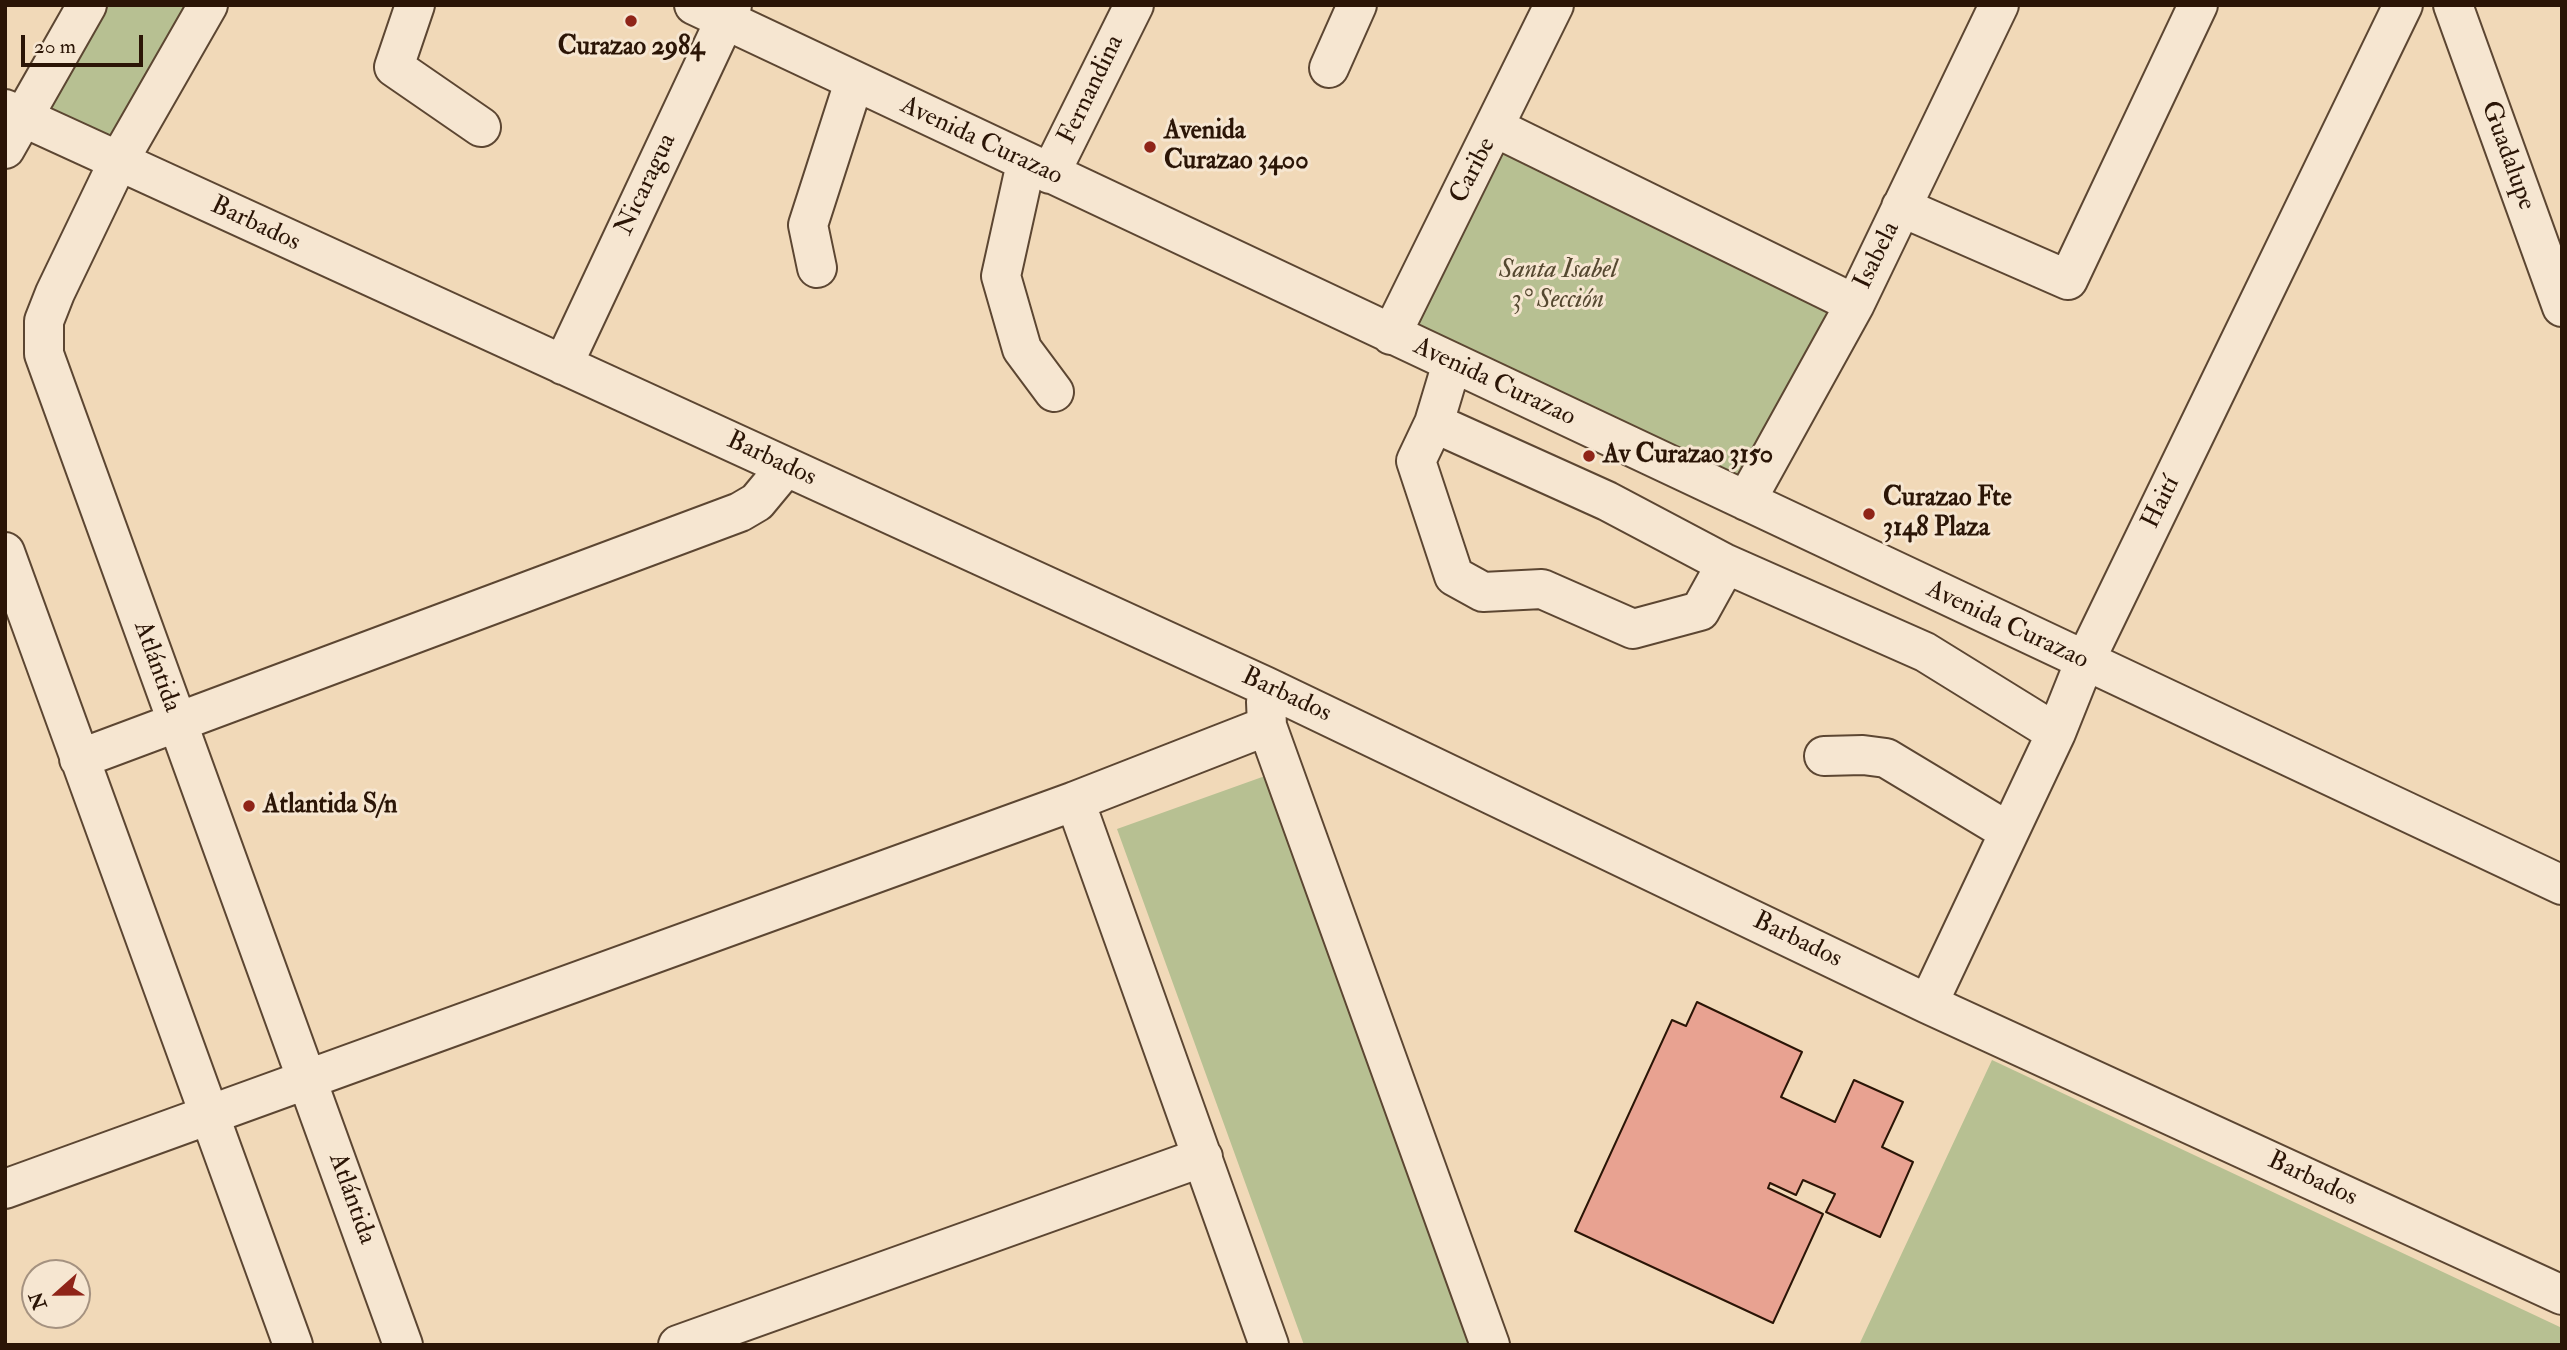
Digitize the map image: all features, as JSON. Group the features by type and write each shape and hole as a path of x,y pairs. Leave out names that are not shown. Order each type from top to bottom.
{"street":[{"path":"11,125 86,5"},
{"name":"Atlántida","path":"208,5 118,162 51,302 44,321 44,354 403,1345"},
{"path":"415,5 394,67 481,127"},
{"name":"Fernandina","path":"1054,392 1022,349 1001,276 1038,168 1133,5"},
{"path":"1329,68 1357,5"},
{"name":"Caribe","path":"1391,335 1555,5"},
{"name":"Isabela","path":"1746,501 1854,304 1999,5"},
{"path":"1901,207 2068,281 2198,5"},
{"name":"Haití","path":"1928,1004 2056,733 2084,663 2403,5"},
{"name":"Guadalupe","path":"2453,5 2562,307"},
{"name":"Avenida Curazao","path":"717,10 854,82 2562,886"},
{"name":"Nicaragua","path":"563,365 717,10"},
{"path":"817,268 808,225 854,82"},
{"name":"Barbados","path":"11,125 118,162 1265,686 1928,1004 2562,1295"},
{"path":"1496,128 1854,304"},
{"path":"1452,363 1434,423 1416,461 1454,576 1483,592 1542,589 1633,629 1700,611 1726,564"},
{"path":"1434,423 1607,501 1726,564 1924,652 2056,733"},
{"path":"79,759 740,512 757,502 786,467"},
{"path":"5,552 15,609 79,759 293,1345"},
{"path":"1265,686 1267,726 1490,1345"},
{"path":"5,1189 1075,801 1267,726"},
{"path":"1824,756 1863,755 1886,758 2009,832"},
{"path":"1075,801 1269,1345"},
{"path":"678,1345 1203,1157"}],"green space":[{"path":"97,5 191,5 111,143 41,111"},
{"name":"Santa Isabel 3° Sección","path":"1494,141 1837,308 1748,490 1406,327"},
{"path":"1265,776 1472,1345 1304,1345 1117,829"},
{"path":"1992,1060 2562,1328 2562,1345 1859,1345"}],"building":[{"path":"1697,1002 1802,1052 1781,1097 1835,1122 1854,1080 1903,1102 1882,1147 1913,1162 1880,1237 1826,1212 1835,1194 1803,1180 1796,1195 1770,1183 1768,1188 1823,1214 1773,1323 1575,1231 1672,1020 1686,1026"}],"place":[{"name":"Curazao 2984","path":"631,21"},
{"name":"Avenida Curazao 3400","path":"1150,147"},
{"name":"Av Curazao 3150","path":"1589,456"},
{"name":"Curazao Fte 3148 Plaza","path":"1869,514"},
{"name":"Atlantida S/n","path":"249,806"}]}
